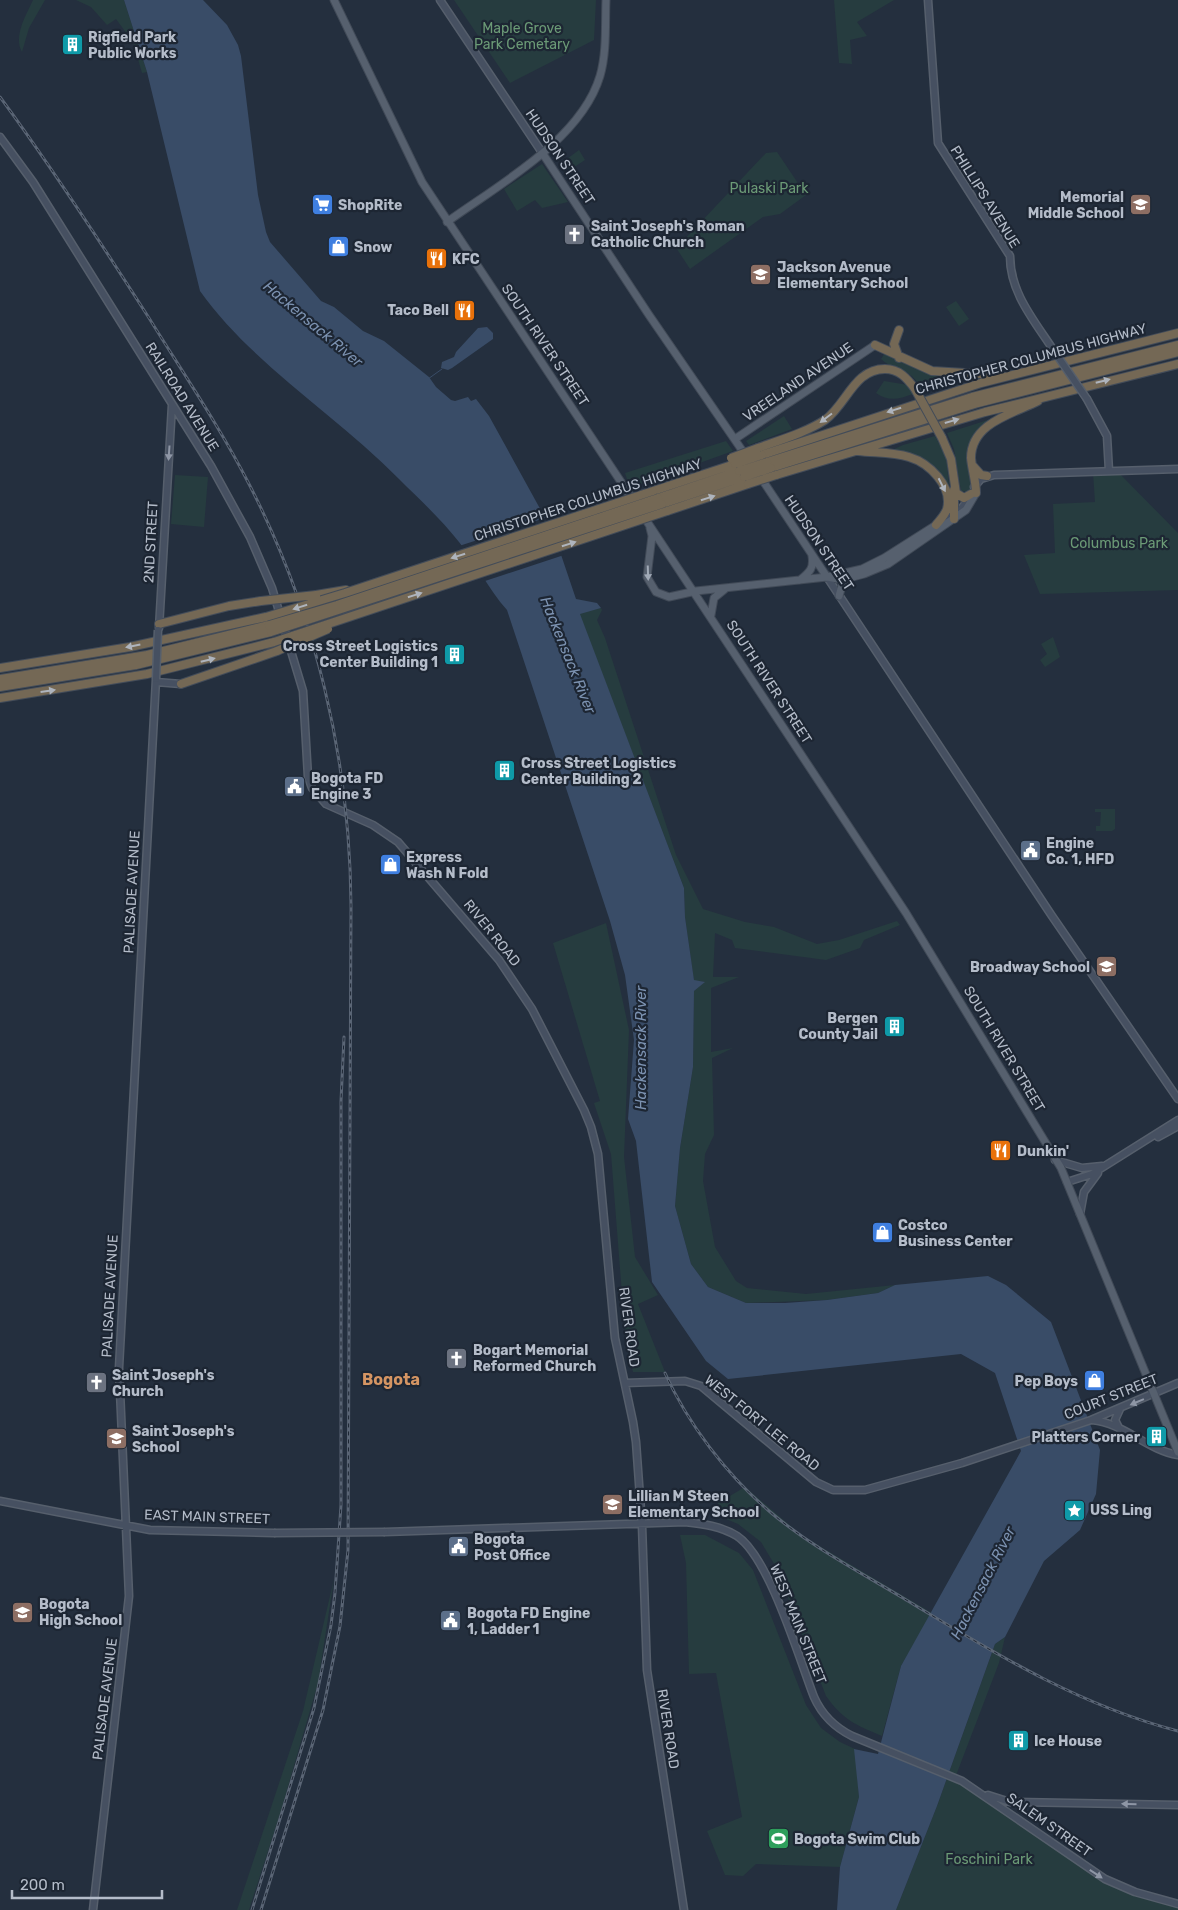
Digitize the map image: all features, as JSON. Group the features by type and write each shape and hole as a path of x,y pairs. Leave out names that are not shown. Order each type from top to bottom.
{"highway":[{"path":"899,330 894,344 899,358"},
{"name":"CHRISTOPHER COLUMBUS HIGHWAY","path":"0,686 136,665 270,629 742,474 764,458 934,397 1008,375 1178,333"},
{"path":"875,345 899,358 940,372 1008,375"},
{"name":"CHRISTOPHER COLUMBUS HIGHWAY","path":"764,458 1077,368 1178,345"},
{"name":"CHRISTOPHER COLUMBUS HIGHWAY","path":"0,698 147,674 274,642 368,611 660,501 733,461 764,458 1178,352"},
{"name":"CHRISTOPHER COLUMBUS HIGHWAY","path":"0,668 130,647 266,617 660,501 748,484 855,450 1056,393 1178,364"},
{"path":"764,458 836,411 864,375 876,369 900,372 916,389 951,459 954,517"},
{"path":"953,484 956,493 960,497 966,498 974,494 976,483 972,465 976,438 988,424 1056,393"},
{"path":"855,450 908,457 929,468 941,481 947,498 946,513 936,525"},
{"path":"972,465 976,472 991,476"},
{"path":"159,627 229,606 363,588"},
{"path":"181,684 277,651 368,611"},
{"name":"CHRISTOPHER COLUMBUS HIGHWAY","path":"0,679 147,655 270,629"}],"main road":[{"name":"SOUTH RIVER STREET","path":"334,0 408,157 447,222 696,591 906,913 1056,1160 1067,1182 1155,1394 1178,1454"},
{"name":"HUDSON STREET","path":"440,0 649,315 735,439 1047,909 1178,1099"},
{"path":"447,222 543,154 581,112 596,88 604,52 606,0"},
{"name":"PHILLIPS AVENUE","path":"928,0 938,143 1010,256 1011,275 1017,293 1087,399 1107,436 1109,471"},
{"name":"RAILROAD AVENUE","path":"0,137 32,182 226,491 253,544 272,588 302,691 308,777 314,791 326,804"},
{"name":"VREELAND AVENUE","path":"735,439 875,345"},
{"name":"2ND STREET","path":"156,680 172,405"},
{"path":"976,483 991,476 1178,469"},
{"path":"827,577 849,578 888,564 966,510 974,494 984,481 991,476"},
{"path":"650,525 652,536 647,577 653,589 669,597 696,591 827,577 874,564 936,525 954,517"},
{"path":"800,580 810,572 813,564 812,555"},
{"path":"839,596 844,582 849,578"},
{"path":"711,615 714,598 728,587"},
{"path":"156,680 181,684"},
{"name":"PALISADE AVENUE","path":"93,1910 129,1596 119,1368 156,680"},
{"name":"RIVER ROAD","path":"326,804 378,828 398,842 499,960 532,1009 586,1114 598,1154 614,1326 634,1422 642,1525 647,1670 684,1910"},
{"path":"1067,1182 1092,1174 1178,1120"},
{"path":"1148,1139 1160,1136 1178,1126"},
{"path":"1056,1160 1082,1168 1108,1165"},
{"path":"1080,1214 1084,1192 1092,1179 1108,1165"},
{"name":"WEST FORT LEE ROAD","path":"626,1383 686,1381 701,1386 803,1473 833,1490 865,1490 1054,1433"},
{"name":"COURT STREET","path":"1054,1433 1120,1409 1178,1383"},
{"path":"1120,1409 1115,1420 1120,1429"},
{"path":"1091,1420 1120,1429 1158,1450 1178,1454"},
{"name":"EAST MAIN STREET","path":"0,1501 125,1525 169,1531 274,1533 385,1532"},
{"name":"WEST MAIN STREET","path":"385,1532 671,1523 702,1524 730,1532 743,1541 756,1556 768,1578 814,1697 823,1713 843,1731 909,1759"},
{"name":"SALEM STREET","path":"909,1759 958,1780 977,1791 1105,1879 1135,1892 1178,1904"},
{"path":"977,1791 1010,1802 1178,1805"},
{"path":"1014,1815 1011,1806 1026,1802"}],"green space":[{"path":"33,0 45,0 29,28 22,52 19,40 20,33"},
{"path":"76,0 124,0 147,72 142,73 133,42 116,19 107,25 91,7"},
{"name":"Maple Grove Park Cemetary","path":"454,0 596,0 594,40 510,83"},
{"path":"834,0 894,0 857,22 867,36 850,40 852,64 839,63"},
{"path":"579,150 585,160 565,173 560,164"},
{"name":"Pulaski Park","path":"777,152 806,195 780,214 763,217 690,269 675,246 683,241 766,153"},
{"path":"542,164 568,202 542,208 535,200 517,211 504,189"},
{"path":"956,301 969,319 959,326 946,307"},
{"path":"885,353 923,371 962,379 923,391 912,376 881,359"},
{"path":"884,381 908,385 913,394 894,399 885,398 876,393"},
{"path":"784,416 792,429 749,445 746,441"},
{"path":"991,419 978,431 970,442 968,463 971,485 969,492 961,491 954,449 947,433"},
{"path":"935,436 946,456 950,494 933,468 927,463 912,456 890,451 903,445"},
{"path":"726,441 733,451 630,488 625,473"},
{"name":"Columbus Park","path":"1117,471 1178,533 1178,590 1040,594 1024,555 1055,553 1053,504 1095,502 1093,472"},
{"path":"175,475 208,477 204,527 171,524"},
{"path":"601,608 602,610 597,620 605,638 676,855 703,909 745,922 774,927 817,944 839,940 897,921 900,925 864,940 860,948 826,960 735,948 732,940 715,933 713,977 739,977 711,988 711,1052 733,1048 712,1058 714,1135 705,1154 703,1181 715,1247 736,1281 747,1288 806,1294 895,1285 878,1293 827,1300 746,1303 708,1287 691,1264 675,1206 680,1148 693,1067 694,991 704,982 694,981 685,917 684,888 579,613"},
{"path":"1053,637 1060,657 1045,667 1040,660 1047,654 1041,644"},
{"path":"1095,809 1115,809 1115,829 1112,831 1096,831 1096,826 1100,826 1101,812 1095,812"},
{"path":"606,923 629,1030 624,1157 635,1257 658,1295 638,1304 665,1372 633,1372 626,1345 611,1154 594,1103 600,1101 553,943"},
{"path":"745,1487 801,1535 932,1613 901,1666 882,1736 844,1716 826,1696 776,1567 761,1542 738,1524 719,1516 718,1503"},
{"path":"680,1535 705,1535 739,1553 753,1570 806,1705 821,1728 840,1742 855,1749 859,1797 840,1867 756,1864 743,1876 725,1875 707,1831 742,1817 716,1673 689,1674 686,1563"},
{"path":"334,1579 318,1683 280,1814 249,1910 237,1910 303,1711"},
{"name":"Foschini Park","path":"1005,1637 999,1663 955,1778 1105,1879 1178,1904 1178,1910 896,1910 937,1806 995,1644"}],"water":[{"name":"Hackensack River","path":"124,0 203,0 227,25 238,45 241,56 258,195 270,242 321,301 334,307 363,331 384,341 429,377 436,387 451,400 455,401 468,397 471,401 476,399 489,416 554,534 576,599 597,603 601,608 580,614 684,888 685,917 694,980 705,982 694,991 693,1067 680,1148 675,1206 691,1264 708,1287 746,1303 827,1300 878,1293 895,1285 988,1276 1006,1285 1051,1322 1100,1450 1096,1494 1080,1530 1044,1561 1005,1637 995,1644 937,1806 896,1910 837,1910 840,1867 859,1797 854,1749 878,1754 901,1666 1021,1451 995,1373 961,1354 728,1379 706,1361 652,1282 636,1141 628,1119 634,1040 625,975 610,921 507,610 465,550 437,517 374,455 269,366 221,318 200,291 147,72"},
{"path":"487,327 493,333 493,339 452,368 448,370 441,368 442,362 454,357 456,352 478,328"}],"pier":[{"path":"548,517 564,555 482,582 459,546"}],"waterway":[{"path":"428,379 442,369"}],"railway":[{"path":"0,97 95,234 214,421 249,484 273,533 293,584 310,636 325,689 344,797 349,851 351,906 348,1550 340,1626 323,1710 261,1910"},
{"path":"252,1910 314,1708 331,1625 335,1593 341,1505 341,1101 344,1037"},
{"path":"665,1373 697,1430 724,1465 753,1497 801,1536 1002,1657 1036,1675 1105,1707 1178,1731"}],"place":[{"name":"Rigfield Park Public Works","path":"72,45"},
{"name":"ShopRite","path":"322,205"},
{"name":"Memorial Middle School","path":"1140,205"},
{"name":"Saint Joseph's Roman Catholic Church","path":"575,234"},
{"name":"Snow","path":"338,247"},
{"name":"KFC","path":"436,259"},
{"name":"Jackson Avenue Elementary School","path":"761,275"},
{"name":"Taco Bell","path":"465,310"},
{"name":"Cross Street Logistics Center Building 1","path":"454,654"},
{"name":"Cross Street Logistics Center Building 2","path":"505,771"},
{"name":"Bogota FD Engine 3","path":"295,786"},
{"name":"Engine Co. 1, HFD","path":"1030,851"},
{"name":"Express Wash N Fold","path":"390,865"},
{"name":"Broadway School","path":"1106,967"},
{"name":"Bergen County Jail","path":"894,1026"},
{"name":"Dunkin'","path":"1001,1151"},
{"name":"Costco Business Center","path":"882,1233"},
{"name":"Bogart Memorial Reformed Church","path":"457,1358"},
{"name":"Pep Boys","path":"1094,1381"},
{"name":"Saint Joseph's Church","path":"96,1383"},
{"name":"Platters Corner","path":"1156,1437"},
{"name":"Saint Joseph's School","path":"116,1439"},
{"name":"Lillian M Steen Elementary School","path":"612,1504"},
{"name":"USS Ling","path":"1074,1510"},
{"name":"Bogota Post Office","path":"458,1547"},
{"name":"Bogota High School","path":"23,1612"},
{"name":"Bogota FD Engine 1, Ladder 1","path":"451,1621"},
{"name":"Ice House","path":"1018,1741"},
{"name":"Bogota Swim Club","path":"778,1839"}],"district":[{"name":"Bogota","path":"391,1379"}]}
